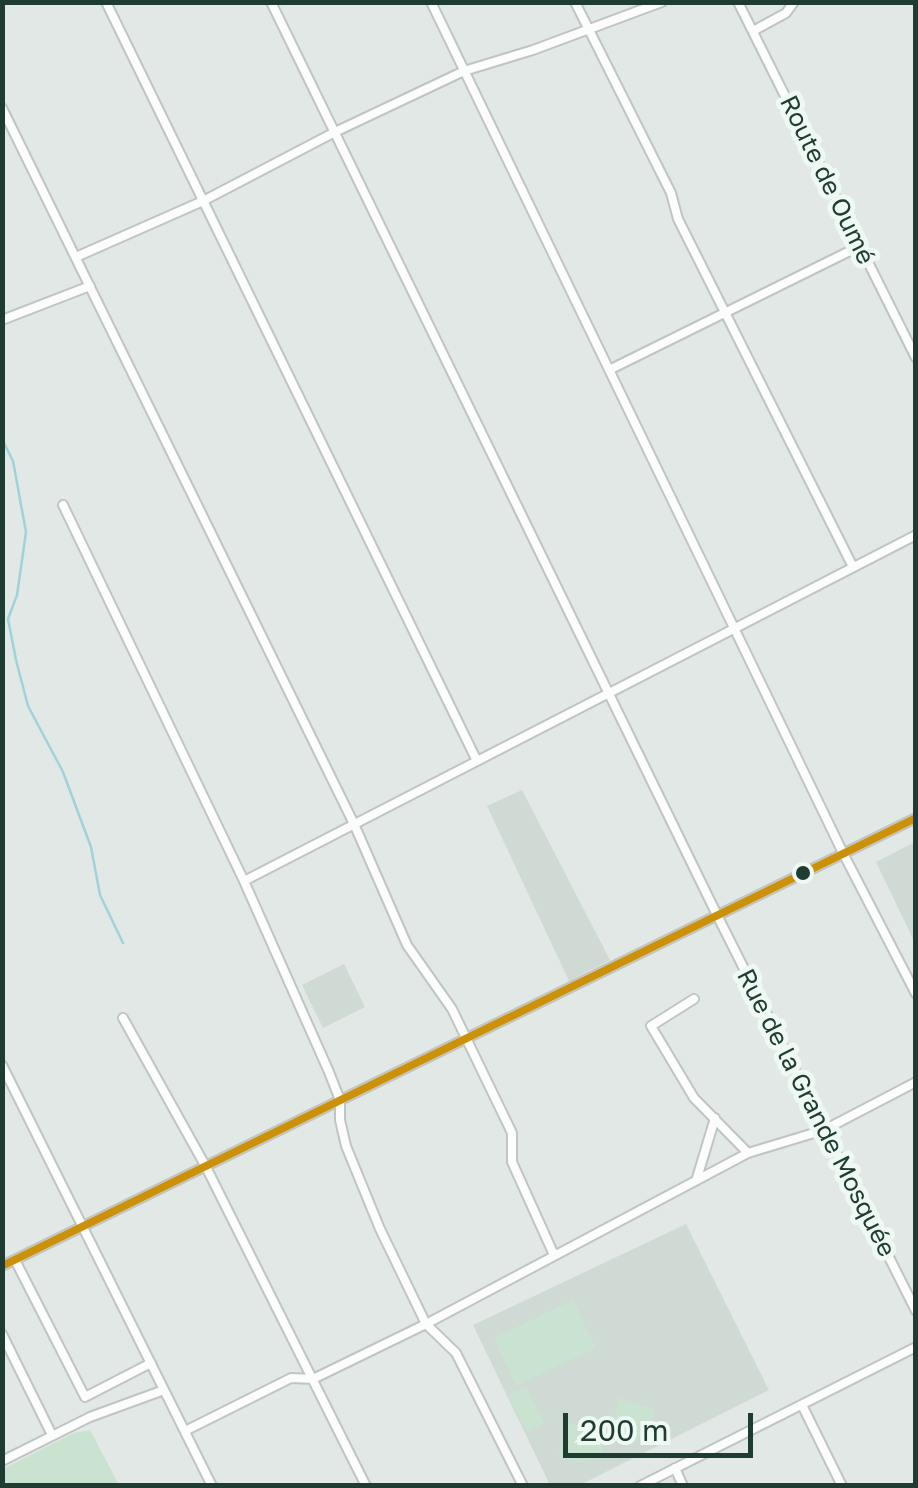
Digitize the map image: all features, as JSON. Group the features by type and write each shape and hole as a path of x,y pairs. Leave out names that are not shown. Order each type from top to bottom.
{"street":[{"path":"106,2 477,761"},
{"name":"Rue de la Grande Mosquée","path":"271,2 717,915 916,1311"},
{"path":"430,2 843,853 916,994"},
{"path":"575,2 671,193 678,219 853,567"},
{"path":"76,257 203,201 464,71 662,2"},
{"name":"Route de Oumé","path":"738,2 916,358"},
{"path":"753,31 786,14 794,2"},
{"path":"2,108 354,824 407,945 452,1009 467,1038 512,1133 512,1162 554,1255"},
{"path":"608,370 860,246"},
{"path":"2,320 90,286"},
{"path":"63,505 244,881 340,1100 346,1146 380,1230 426,1324 456,1353 523,1486"},
{"path":"244,881 916,535"},
{"path":"2,1266 916,818"},
{"path":"694,999 651,1026 694,1098 748,1153"},
{"path":"123,1018 206,1168 366,1486"},
{"path":"2,1065 212,1486"},
{"path":"185,1431 291,1378 313,1379 426,1324 748,1153 824,1130 916,1082"},
{"path":"697,1178 716,1118"},
{"path":"15,1260 85,1397 150,1363"},
{"path":"2,1334 52,1435"},
{"path":"640,1486 916,1347"},
{"path":"2,1446 6,1460 52,1435 164,1390"},
{"path":"802,1405 842,1486"},
{"path":"675,1468 683,1486"}],"shaded area":[{"path":"522,790 610,960 569,981 487,806"},
{"path":"915,842 915,943 876,862"},
{"path":"344,964 365,1007 323,1028 302,985"},
{"path":"686,1224 769,1390 580,1485 550,1485 473,1325"}],"green space":[{"path":"573,1300 596,1348 516,1386 494,1338"},
{"path":"526,1387 545,1423 527,1432 508,1395"},
{"path":"620,1398 655,1410 648,1430 632,1443 613,1438 618,1424 612,1422"},
{"path":"569,1423 593,1431 591,1437 605,1442 598,1459 579,1463 558,1456"},
{"path":"90,1430 119,1485 3,1485 3,1469 74,1433"}],"waterway":[{"path":"2,439 13,461 26,532 17,595 8,619 16,660 28,706 63,772 91,847 100,895 123,943"}],"transit line":[{"path":"2,1266 916,818"}]}
